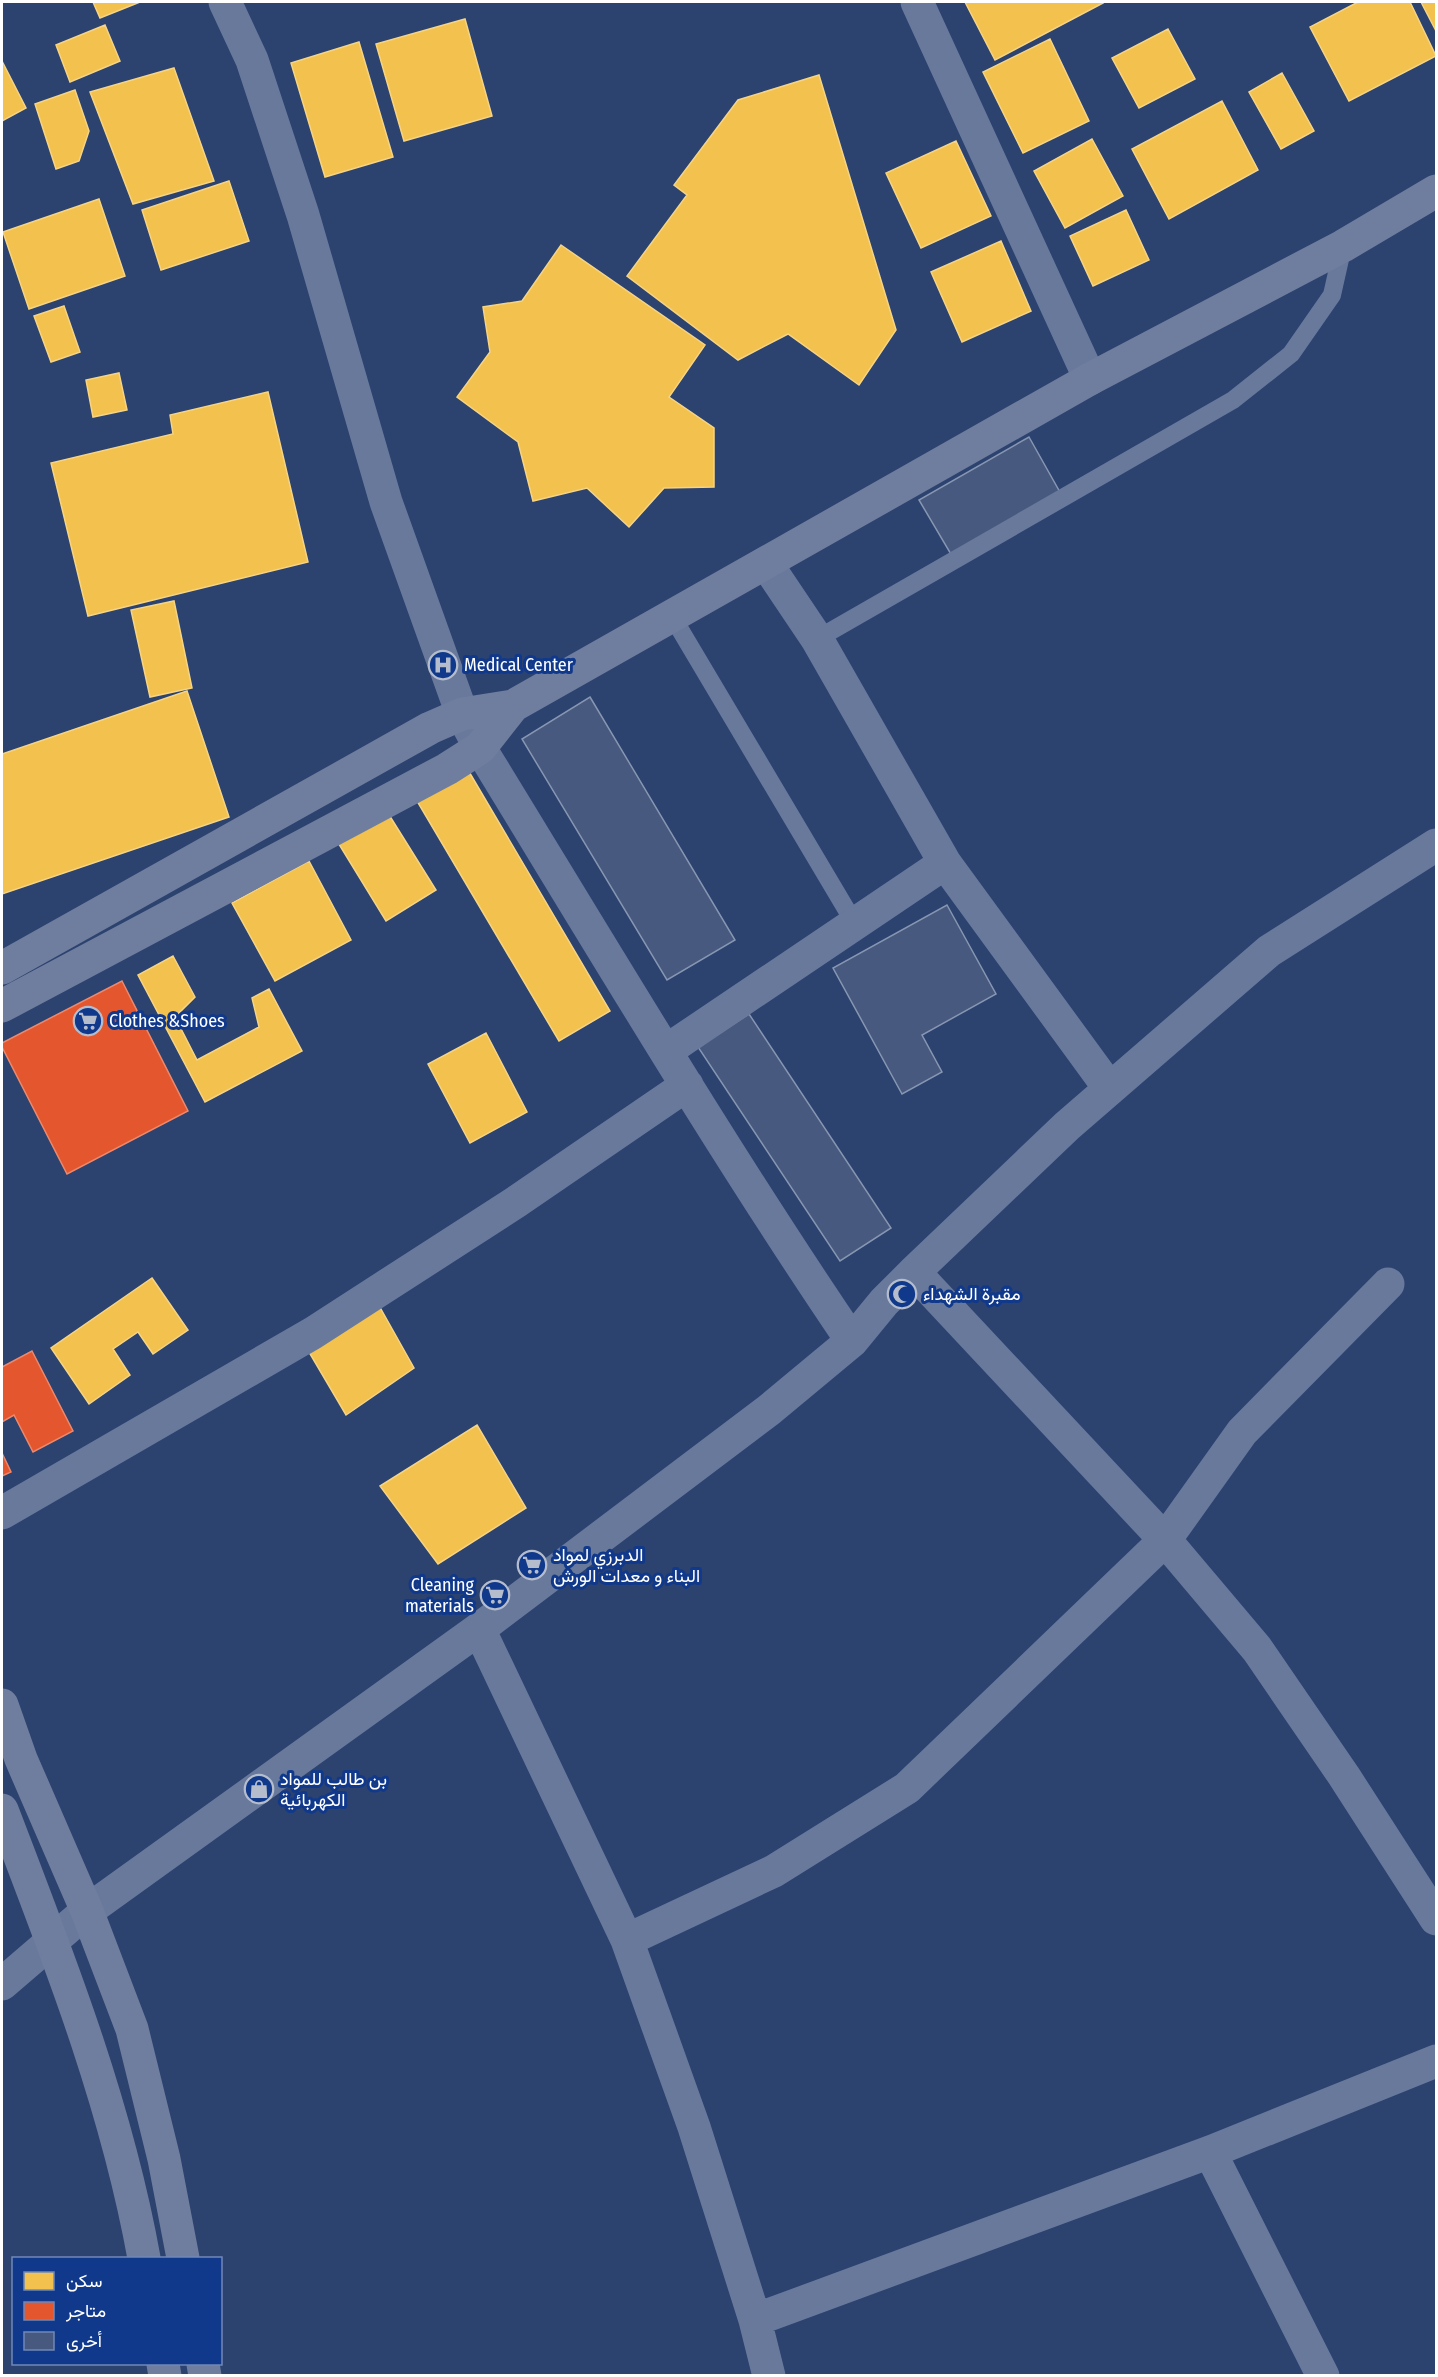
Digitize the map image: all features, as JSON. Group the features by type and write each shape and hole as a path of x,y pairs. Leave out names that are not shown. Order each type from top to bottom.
{"main road":[{"path":"2,968 430,728 462,714 513,706 1090,379 1342,246 1437,191"},
{"path":"2,1006 447,769 480,748 513,706"},
{"path":"2,1705 21,1759 87,1911 132,2029 164,2159 183,2257"},
{"path":"2,1810 53,1942 104,2091 144,2257"}],"street":[{"path":"225,2 260,82 303,215 386,502 462,714 480,748 687,1085 808,1277 852,1341"},
{"path":"917,2 1090,379"},
{"path":"766,563 817,639 945,863 1110,1089"},
{"path":"2,1984 87,1911 479,1629 769,1410 852,1341 884,1302 914,1272 1067,1126 1269,951 1437,845"},
{"path":"666,1051 945,863"},
{"path":"2,1513 313,1333 516,1202 687,1085"},
{"path":"914,1272 1165,1540 1257,1649 1437,1918"},
{"path":"627,1940 774,1871 907,1788 1165,1540 1242,1432 1388,1284"},
{"path":"479,1629 627,1940 693,2127 755,2320 769,2376"},
{"path":"755,2320 1210,2152 1437,2061"},
{"path":"1210,2152 1323,2376"}],"lane":[{"path":"817,639 1233,400 1291,354 1332,295 1342,246"},
{"path":"672,616 855,924"}],"building: سكن":[{"path":"93,2 140,2 100,18"},
{"path":"965,2 1102,2 1103,3 995,60"},
{"path":"1358,2 1410,2 1436,56 1349,101 1310,27"},
{"path":"1421,2 1436,2 1436,31"},
{"path":"465,19 492,116 404,141 376,44"},
{"path":"105,25 120,61 70,82 56,45"},
{"path":"1168,29 1195,79 1139,108 1112,58"},
{"path":"1050,39 1089,121 1023,153 983,72"},
{"path":"359,42 393,157 325,177 291,63"},
{"path":"2,61 26,108 2,121"},
{"path":"174,68 214,181 133,204 90,92"},
{"path":"1282,73 1314,131 1281,149 1249,92"},
{"path":"819,75 896,330 859,385 788,334 738,360 627,276 687,195 674,185 738,100"},
{"path":"75,90 89,131 79,161 56,169 35,104"},
{"path":"1222,101 1258,170 1169,219 1132,149"},
{"path":"1092,139 1123,196 1065,228 1034,171"},
{"path":"956,141 991,216 921,248 886,173"},
{"path":"229,181 249,241 161,270 142,210"},
{"path":"99,199 125,276 29,309 3,232"},
{"path":"1126,210 1149,260 1093,286 1070,236"},
{"path":"1001,241 1031,311 962,342 931,272"},
{"path":"561,245 705,345 669,397 714,428 714,487 664,488 629,527 587,488 533,501 518,442 457,397 490,352 483,307 522,301"},
{"path":"64,306 80,352 51,362 34,316"},
{"path":"119,373 127,410 93,417 86,380"},
{"path":"268,392 308,562 88,616 51,463 173,434 170,415"},
{"path":"174,601 192,688 150,697 131,610"},
{"path":"187,691 229,817 2,894 2,754"},
{"path":"468,770 610,1011 559,1041 417,801"},
{"path":"386,810 436,890 386,921 337,841"},
{"path":"309,861 351,940 275,981 232,903"},
{"path":"173,956 195,997 175,1017 197,1060 259,1027 252,998 269,989 302,1051 205,1102 138,975"},
{"path":"486,1033 527,1112 470,1143 428,1064"},
{"path":"152,1278 188,1330 153,1354 138,1332 113,1349 130,1375 89,1404 51,1348"},
{"path":"377,1302 414,1368 346,1415 306,1347"},
{"path":"477,1425 526,1508 438,1564 380,1486"}],"building: متاجر":[{"path":"122,981 188,1111 67,1174 2,1043"},
{"path":"32,1351 73,1431 33,1452 14,1415 2,1422 2,1367"},
{"path":"2,1453 11,1472 2,1476"}],"building: أخرى":[{"path":"1029,437 1061,494 952,556 919,500"},
{"path":"590,697 735,940 667,980 522,739"},
{"path":"947,905 996,994 922,1035 942,1072 902,1094 833,968"},
{"path":"749,1014 891,1228 840,1261 698,1047"}],"place":[{"name":"Medical Center","path":"443,665"},
{"name":"Clothes &Shoes","path":"88,1021"},
{"name":"مقبرة الشهداء","path":"902,1294"},
{"name":"الدبرزي لمواد البناء و معدات الورش","path":"532,1565"},
{"name":"Cleaning materials","path":"495,1595"},
{"name":"بن طالب للمواد الكهربائية","path":"259,1789"}]}
